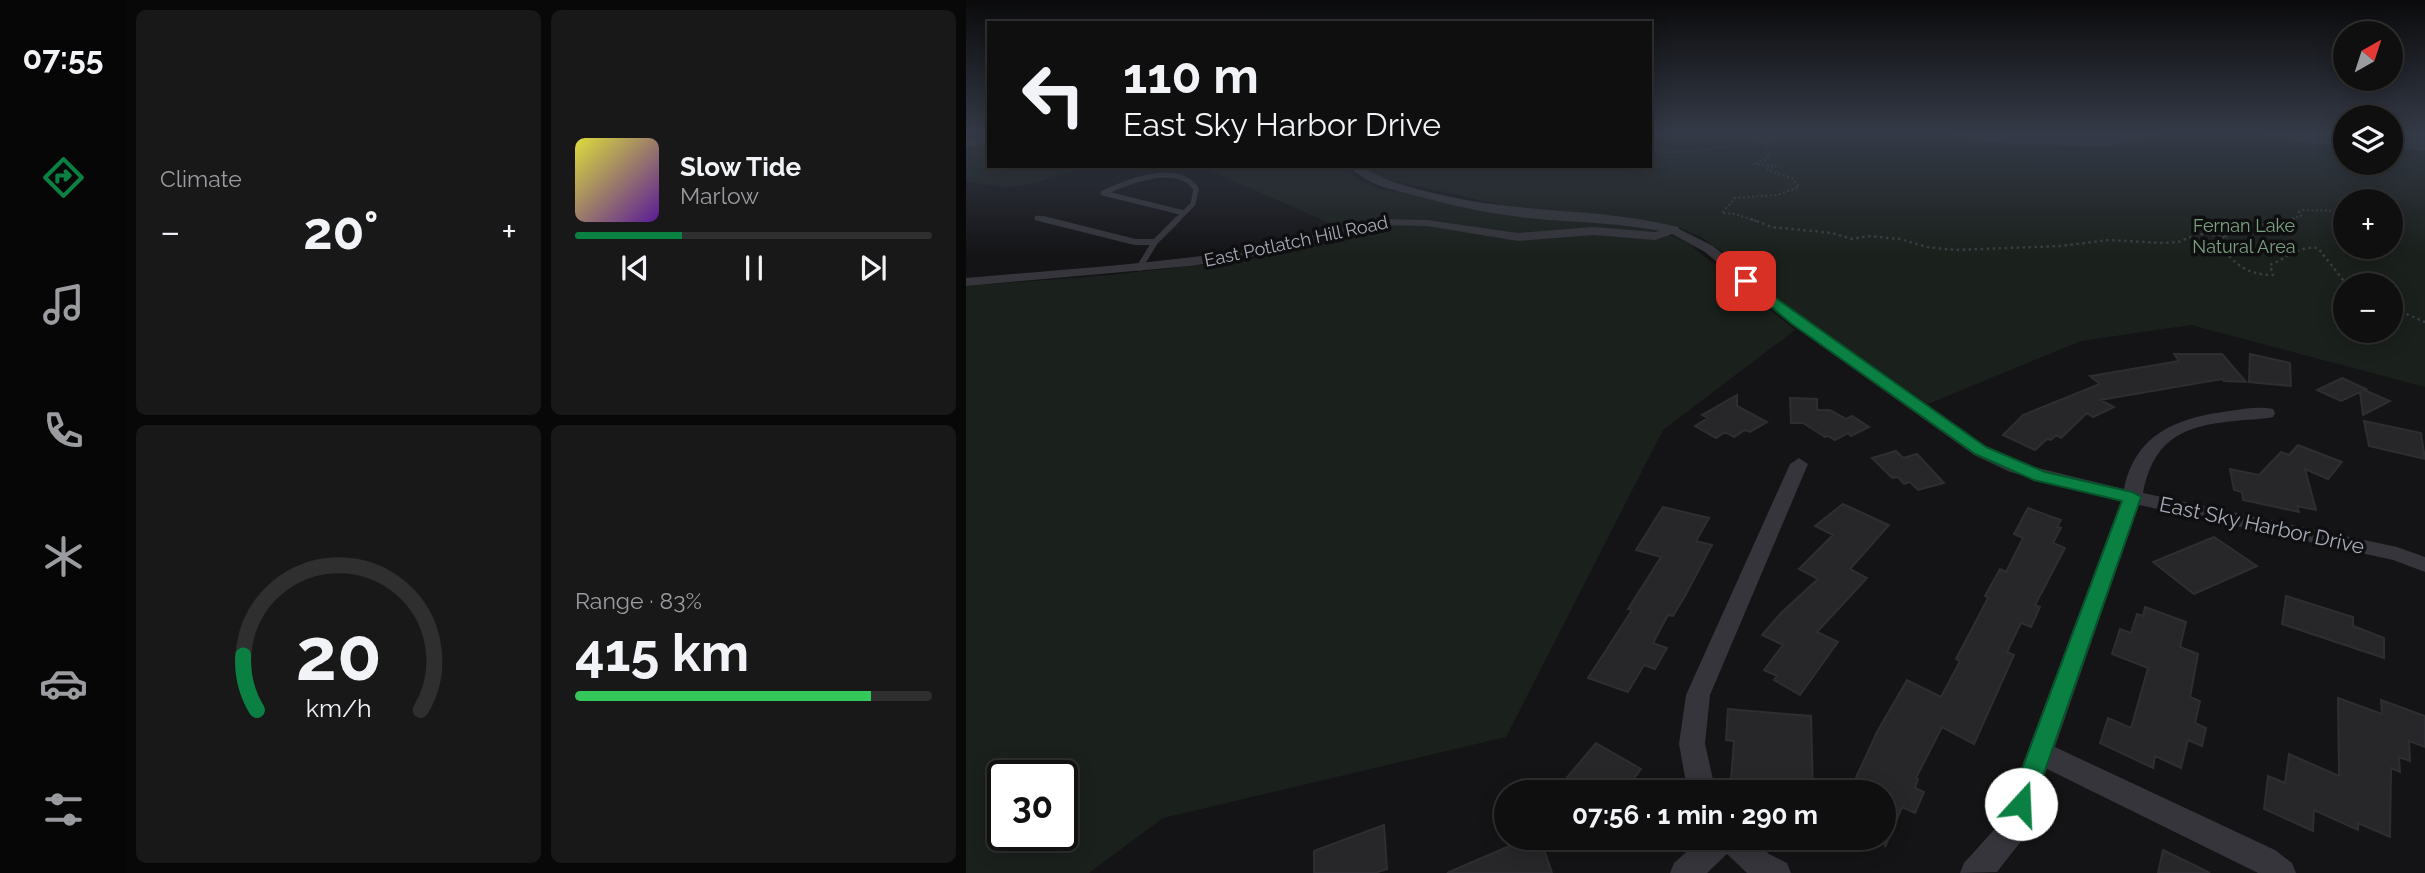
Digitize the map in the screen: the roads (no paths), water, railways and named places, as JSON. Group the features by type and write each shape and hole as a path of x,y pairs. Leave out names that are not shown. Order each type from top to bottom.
{"street":[{"name":"East Potlatch Hill Road","path":"1364,175 1386,185 1483,206 1528,214 1638,222 1673,230"},
{"name":"East Potlatch Hill Road","path":"966,282 1139,268 1275,249 1344,228 1378,222 1427,223 1518,237 1594,231 1655,236 1673,230"},
{"name":"East Sky Harbor Drive","path":"1673,230 1709,249 1788,315 1980,451 2040,476 2397,554 2425,565"},
{"path":"1975,873 2012,830 2132,497 2140,466 2151,449 2169,434 2185,426 2223,416 2267,413"},
{"path":"1698,780 1690,750 1692,717 1699,695 1800,464"},
{"path":"2040,753 2265,860 2281,873"},
{"path":"1685,873 1710,850"},
{"path":"1744,850 1759,864 1776,873"}],"lane":[{"path":"1172,175 1119,186 1103,193 1184,213"},
{"path":"1139,268 1156,242 1193,204 1196,197 1194,185 1177,175"},
{"path":"1037,218 1135,242 1156,242"}],"park label":[{"name":"Fernan Lake Natural Area","path":"2244,235"}]}
